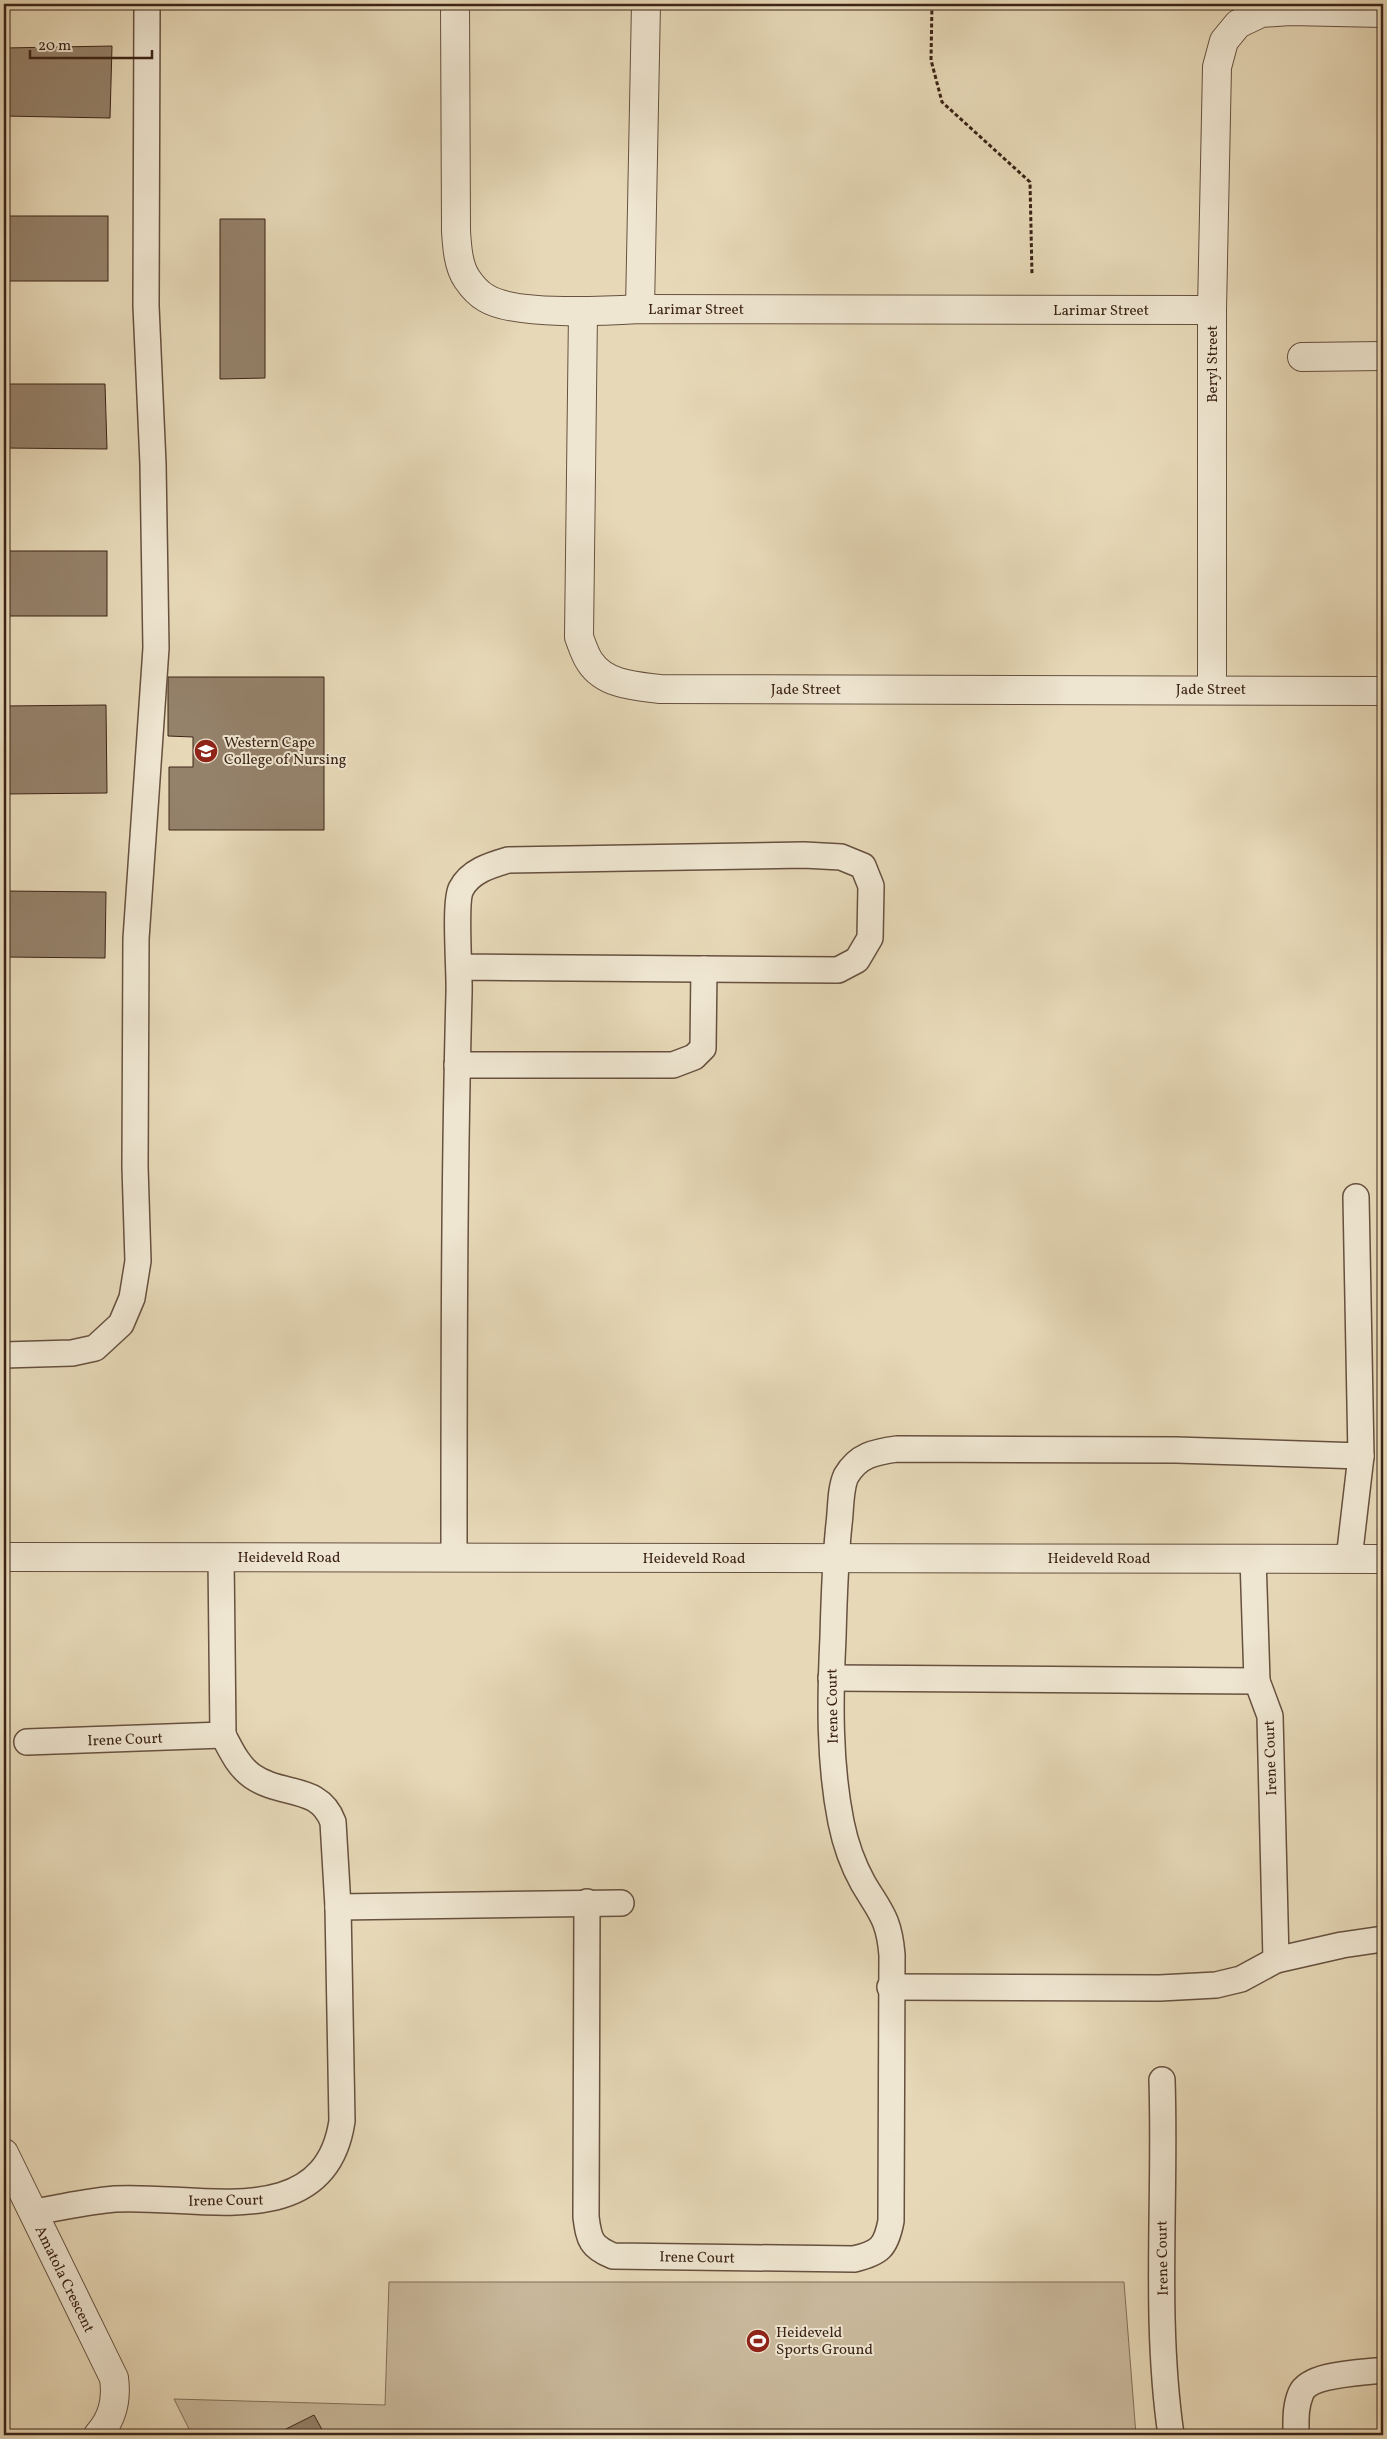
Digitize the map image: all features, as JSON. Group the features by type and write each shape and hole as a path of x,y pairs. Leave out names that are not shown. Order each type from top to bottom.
{"street":[{"name":"Larimar Street","path":"455,4 456,231 458,254 466,278 485,298 509,306 583,312 640,309 1212,310"},
{"path":"640,309 646,4"},
{"name":"Beryl Street","path":"1212,689 1212,310 1217,67 1224,41 1238,24 1261,13 1290,10 1383,13"},
{"name":"Jade Street","path":"583,312 579,637 590,662 607,678 628,685 660,690 1383,690"},
{"path":"1302,357 1383,356"},
{"name":"Heideveld Road","path":"4,1557 1383,1559"},
{"name":"Amatola Crescent","path":"4,2153 114,2378 116,2393 114,2407 108,2422 98,2435"}],"lane":[{"path":"4,1355 72,1353 95,1348 121,1324 132,1298 138,1261 135,1167 136,938 156,648 153,464 146,306 148,4"},
{"path":"454,1557 457,1065 460,968 458,916 461,889 480,869 508,860 804,855 841,856 862,866 871,886 870,938 857,960 838,970 460,968"},
{"path":"457,1065 673,1065 694,1057 703,1048 704,969"},
{"path":"1349,1559 1361,1456 1356,1197"},
{"name":"Irene Court","path":"587,1902 586,2217 589,2237 598,2250 613,2256 854,2259 871,2255 881,2248 888,2238 891,2221 890,1930 884,1914 863,1882 849,1850 841,1823 835,1786 830,1708 835,1558 846,1477 856,1461 871,1452 897,1449 1176,1450 1361,1456"},
{"name":"Irene Court","path":"33,2212 115,2199 223,2201 270,2199 298,2190 318,2177 332,2158 339,2141 342,2121 338,1907 333,1822 328,1809 321,1801 307,1795 268,1785 254,1777 238,1761 223,1735 222,1557"},
{"name":"Irene Court","path":"1253,1558 1257,1681 1270,1716 1276,1960"},
{"path":"831,1678 1257,1681"},
{"name":"Irene Court","path":"27,1742 223,1735"},
{"path":"338,1907 621,1903"},
{"path":"890,1987 1160,1988 1216,1985 1241,1978 1276,1960 1342,1945 1383,1939"},
{"name":"Irene Court","path":"1162,2080 1162,2285 1166,2404 1171,2435"},
{"path":"1296,2435 1296,2409 1301,2392 1308,2384 1321,2378 1383,2370"}],"path":[{"path":"932,4 931,60 942,102 1030,182 1032,310"}],"shaded area":[{"name":"Heideveld Sports Ground","path":"389,2282 1124,2282 1136,2435 192,2435 174,2399 385,2405"}],"building":[{"path":"112,46 110,118 4,116 4,48"},
{"path":"4,216 108,216 108,281 4,281"},
{"path":"220,219 265,219 265,378 220,379"},
{"path":"4,384 105,384 107,449 4,448"},
{"path":"4,551 107,551 107,616 4,616"},
{"path":"168,677 324,677 324,830 169,830 169,767 193,767 193,737 168,736"},
{"path":"106,705 107,793 4,794 4,706"},
{"path":"4,891 106,892 105,958 4,957"},
{"path":"314,2415 325,2435 274,2435"}],"place":[{"name":"Western Cape College of Nursing","path":"206,751"},
{"name":"Heideveld Sports Ground","path":"758,2341"}]}
